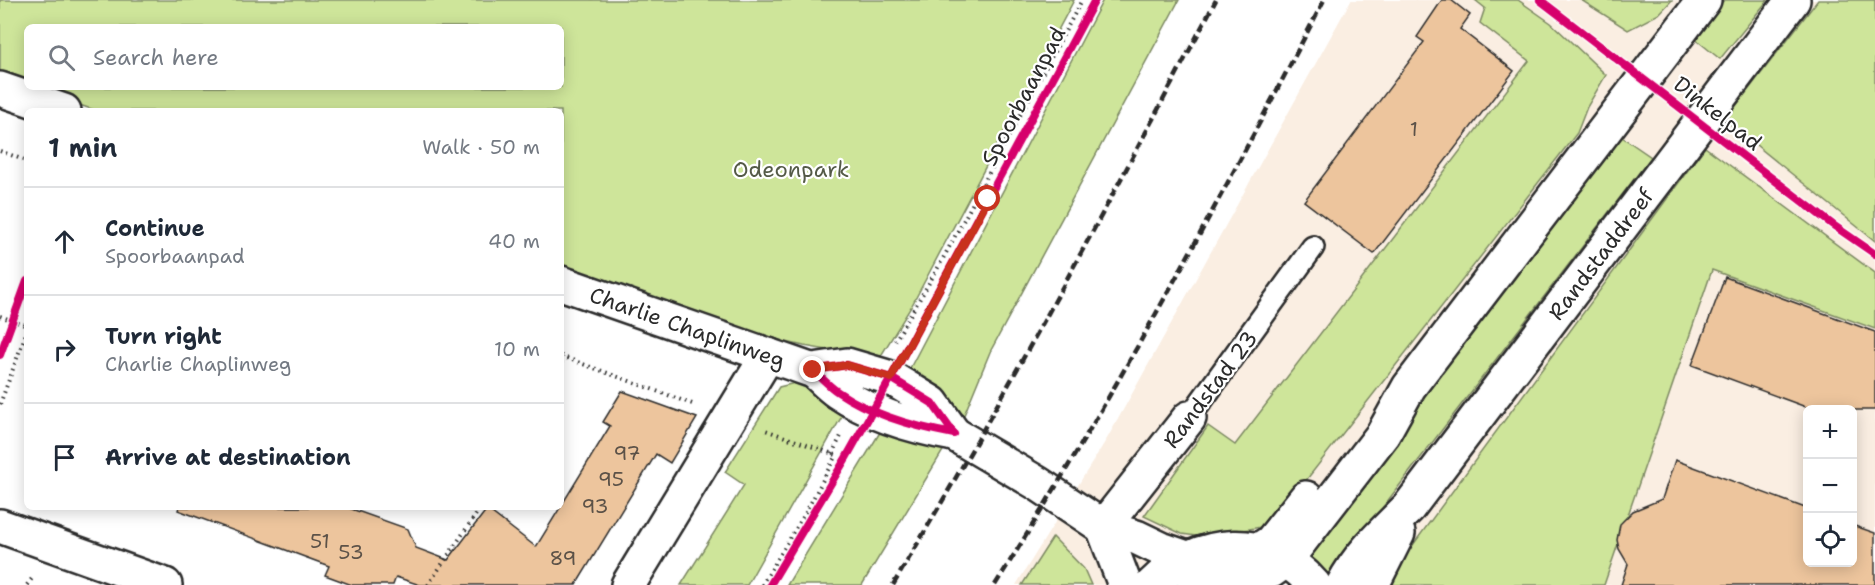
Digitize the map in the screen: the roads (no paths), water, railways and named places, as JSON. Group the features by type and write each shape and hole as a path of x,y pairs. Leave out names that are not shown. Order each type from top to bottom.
{"main road":[{"path":"1272,555 1271,542 1369,418 1409,387 1704,0"},
{"name":"Randstaddreef","path":"1343,585 1350,572 1374,543 1409,507 1793,0"},
{"path":"0,89 55,108"},
{"name":"Charlie Chaplinweg","path":"564,284 816,371 839,392 859,403 922,428 954,434 1037,483 1103,527 1136,537 1161,549 1191,572"},
{"path":"628,585 768,355"},
{"name":"Charlie Chaplinweg","path":"816,371 847,365 891,378 932,403 954,434"},
{"name":"Randstad 23","path":"1103,527 1189,418"},
{"name":"Randstaddreef","path":"1372,585 1409,507"},
{"path":"0,526 165,585"},
{"path":"1103,527 1125,585"},
{"path":"1152,585 1172,567 1191,572 1222,548 1272,555 1314,585"}],"lane":[{"name":"Randstad 23","path":"1189,418 1313,248"}],"railway":[{"path":"893,585 1018,368 1216,0"},
{"path":"995,585 1125,369 1324,0"}],"park label":[{"name":"Odeonpark","path":"791,169"}]}
